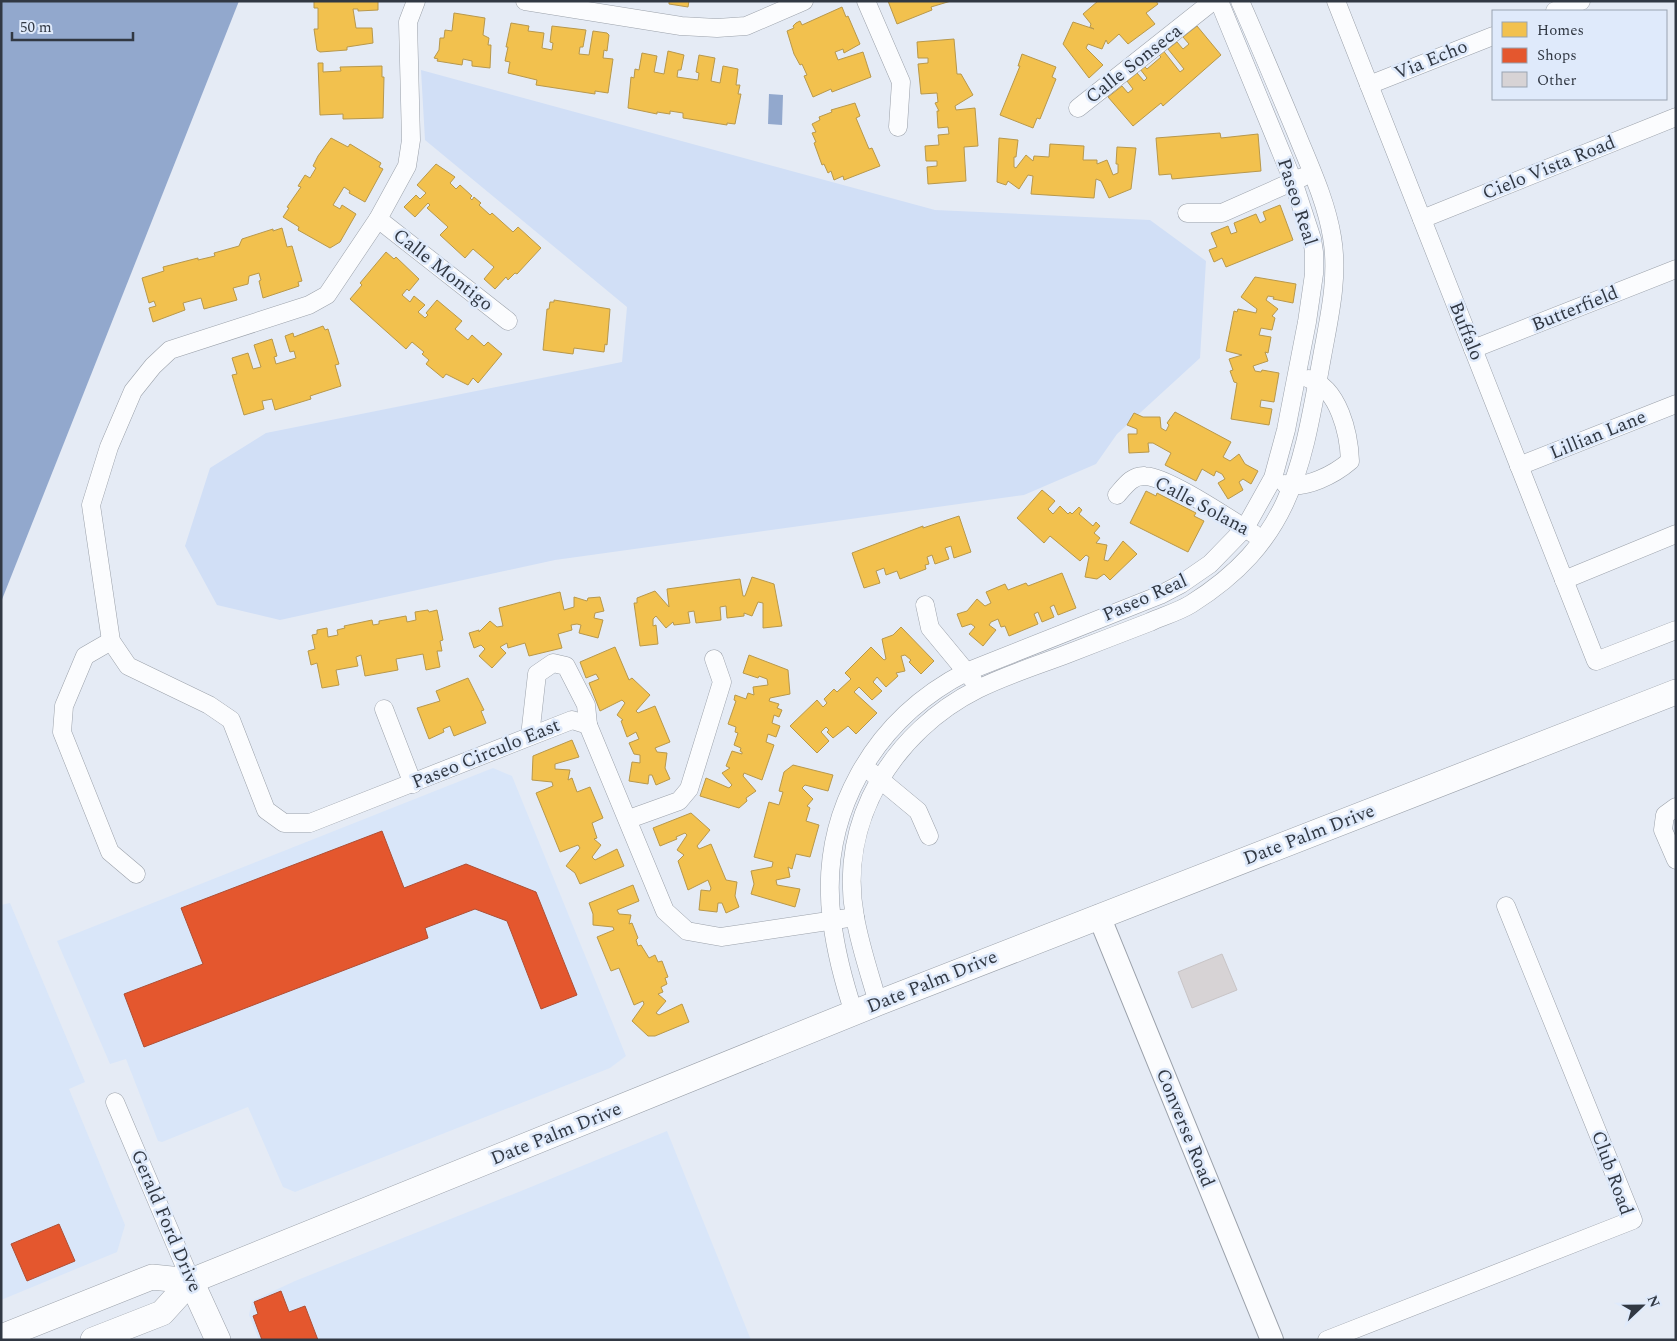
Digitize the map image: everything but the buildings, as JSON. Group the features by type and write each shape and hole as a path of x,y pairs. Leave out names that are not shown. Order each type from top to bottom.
{"main road":[{"name":"Date Palm Drive","path":"93,1340 162,1313 191,1281 878,1003 1676,692"},
{"name":"Date Palm Drive","path":"1,1337 152,1278 191,1281"},
{"name":"Gerald Ford Drive","path":"191,1281 218,1340"}],"street":[{"path":"136,874 110,852 62,732 64,706 85,656 111,641 91,505 110,447 133,391 153,366 170,350 309,305 327,295 378,219 407,166 411,140 408,22 416,1"},
{"path":"525,1 681,26 717,28 746,26 804,1"},
{"path":"866,1 900,82 898,127"},
{"name":"Calle Sonseca","path":"1078,108 1213,1"},
{"name":"Paseo Real","path":"854,1013 843,980 831,920 832,867 836,842 848,800 862,766 876,746 911,708 928,693 966,672 1160,595 1195,575 1226,550 1245,528 1272,480 1286,430 1312,298 1314,260 1312,239 1293,181 1219,1"},
{"name":"Paseo Real","path":"878,1003 854,917 852,873 855,848 863,814 872,790 916,731 948,706 979,688 1188,606 1214,589 1249,557 1264,539 1284,507 1292,486 1306,445 1333,294 1333,240 1325,206 1240,1"},
{"name":"Buffalo","path":"1336,1 1596,661 1676,630"},
{"path":"1558,10 1581,1"},
{"name":"Via Echo","path":"1369,85 1492,36"},
{"name":"Cielo Vista Road","path":"1422,219 1676,117"},
{"path":"1187,213 1222,213 1312,173"},
{"name":"Calle Montigo","path":"378,219 508,321"},
{"name":"Butterfield","path":"1473,349 1676,269"},
{"path":"1272,480 1292,486 1338,471 1350,461 1349,436 1333,398 1317,382 1297,375"},
{"name":"Lillian Lane","path":"1519,466 1676,404"},
{"name":"Calle Solana","path":"1117,494 1133,478 1145,476 1168,483 1264,539"},
{"path":"1564,580 1676,534"},
{"path":"925,605 930,628 979,688"},
{"path":"1120,611 1128,631"},
{"name":"Paseo Circulo East","path":"111,641 128,666 209,705 231,720 266,810 284,823 310,822 413,784 572,720 588,725 629,819 665,911 686,931 721,938 854,917"},
{"path":"629,819 679,801 689,789 722,682 714,659"},
{"path":"530,736 537,674 553,663 566,666 586,705 588,725"},
{"path":"384,709 413,784"},
{"path":"862,766 880,778 918,811 929,836"},
{"path":"1676,807 1665,815 1663,830 1676,860"},
{"name":"Club Road","path":"1327,1340 1633,1220 1506,906"},
{"name":"Converse Road","path":"1099,916 1272,1340"},
{"name":"Gerald Ford Drive","path":"115,1102 191,1281"}],"shaded area":[{"path":"421,70 935,210 1150,220 1206,261 1200,358 1117,434 1096,464 1024,495 555,560 280,620 217,605 185,546 210,468 266,433 622,362 627,307 425,140"},
{"path":"493,768 512,776 626,1056 610,1068 295,1192 283,1187 248,1107 162,1142 158,1141 126,1059 110,1064 57,941"},
{"path":"10,903 85,1082 69,1089 125,1225 117,1252 1,1300 1,905"},
{"path":"667,1131 751,1340 259,1340 249,1315 252,1301 295,1281"}],"water":[{"path":"1,1 239,1 1,602"},
{"path":"769,94 783,95 782,125 768,124"}]}
